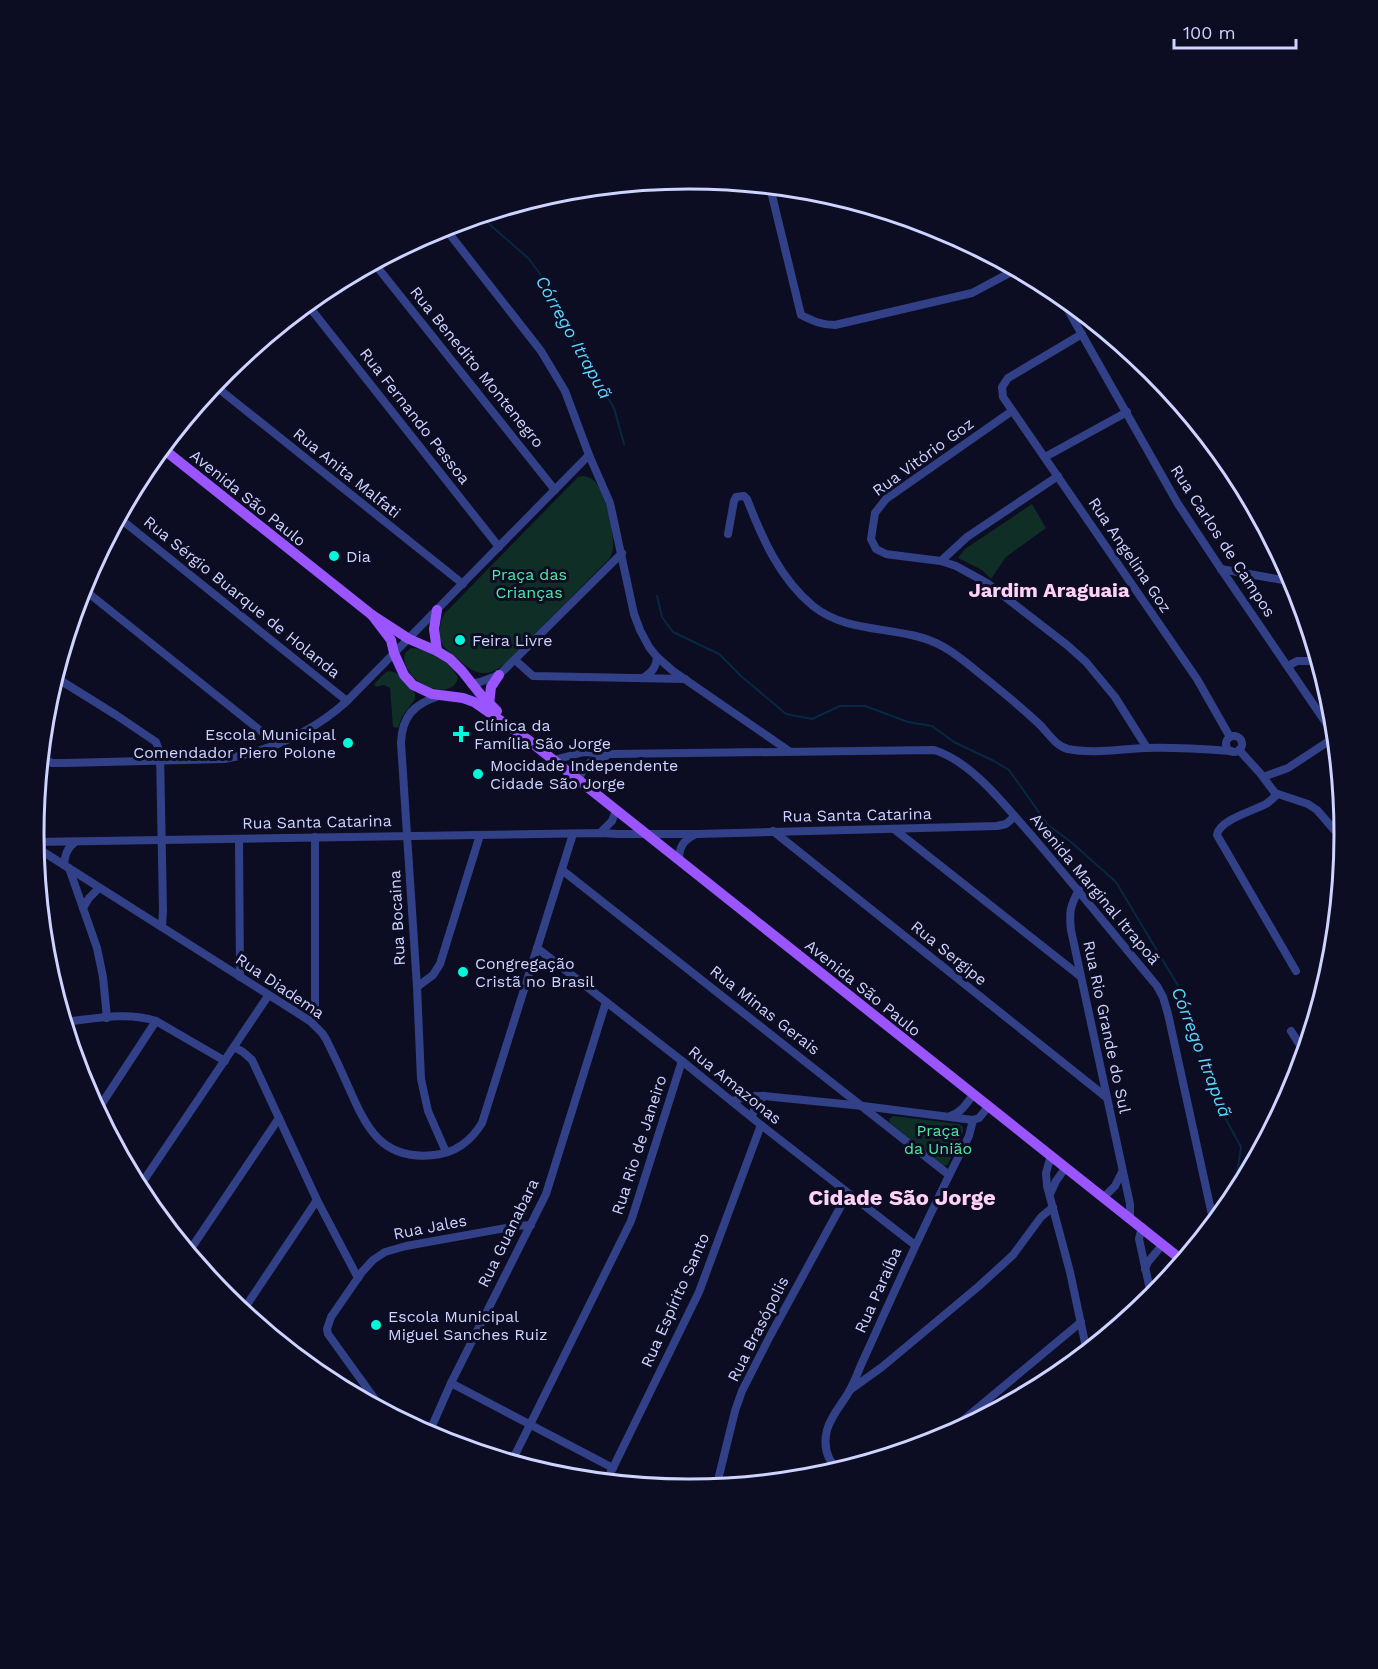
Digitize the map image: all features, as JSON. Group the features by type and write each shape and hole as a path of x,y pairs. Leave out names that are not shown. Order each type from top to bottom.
{"main road":[{"name":"Avenida São Paulo","path":"169,453 372,615 409,639 437,651 456,664 489,704 527,739"},
{"path":"437,610 434,629 437,651"},
{"name":"Avenida São Paulo","path":"372,615 391,640 394,653 408,680 419,688 443,696 463,698 474,702 527,739 1178,1256"},
{"path":"489,704 491,687 500,675"},
{"path":"443,696 456,693 471,684"}],"street":[{"path":"772,195 801,315 824,325 835,325 964,295 981,289 1009,273"},
{"path":"451,235 541,351 565,392 610,503 634,614 649,647 657,657 685,679 790,752"},
{"name":"Rua Benedito Montenegro","path":"379,268 555,490"},
{"name":"Rua Fernando Pessoa","path":"312,311 499,547"},
{"name":"Rua Carlos de Campos","path":"1070,314 1179,504 1324,719"},
{"name":"Rua Angelina Goz","path":"1082,334 1008,378 1002,387 1003,397 1197,679 1228,740"},
{"name":"Rua Anita Malfati","path":"221,391 463,584"},
{"name":"Rua Vitório Goz","path":"1012,411 886,499 875,513 872,539 876,549 886,554 941,561 956,566 987,583 1067,645 1098,675 1115,697 1147,748"},
{"path":"1045,457 1127,412"},
{"path":"48,761 59,763 224,759 248,754 305,732 347,701 589,455"},
{"path":"941,561 967,537 1059,476"},
{"path":"728,534 734,501 740,495 744,496 776,563 814,607 834,619 852,625 917,637 941,645 1000,690 1066,749 1097,751 1147,748 1235,750 1242,746 1241,740 1235,736 1202,748"},
{"name":"Rua Sérgio Buarque de Holanda","path":"124,522 347,701"},
{"path":"471,684 500,675 622,553"},
{"path":"1221,569 1282,580"},
{"path":"90,595 277,744"},
{"path":"643,678 653,672 657,666 657,657"},
{"path":"515,660 533,676 685,679"},
{"path":"1288,666 1297,662 1311,661"},
{"path":"62,681 156,742 160,753 162,927"},
{"name":"Rua Bocaina","path":"443,696 425,701 415,708 405,721 401,743 421,1079 428,1111 446,1152"},
{"path":"1228,740 1227,747 1235,750 1277,794 1308,804 1317,810 1334,830"},
{"path":"1263,777 1288,768 1327,741"},
{"name":"Avenida Marginal Itrapoã","path":"554,760 584,752 612,754 934,750 952,758 991,788 1079,890 1157,986 1163,998 1211,1213"},
{"path":"579,780 584,768 591,761 612,754"},
{"path":"1277,794 1265,804 1219,828 1217,835 1296,971"},
{"path":"600,833 612,821 616,810"},
{"name":"Rua Santa Catarina","path":"44,844 315,837 697,834 894,829 997,826 1006,824 1014,817"},
{"path":"894,829 1080,976"},
{"name":"Rua Sergipe","path":"773,831 1106,1097"},
{"name":"Rua Diadema","path":"44,851 310,1022 326,1039 372,1133 382,1142 405,1154 418,1156 437,1155 462,1146 469,1141 482,1123 573,834"},
{"path":"678,860 681,845 686,839 697,834"},
{"path":"417,987 433,975 440,964 480,835"},
{"path":"310,1022 315,1012 315,837"},
{"path":"239,839 240,977"},
{"path":"75,842 66,852 66,866 101,963 107,1018"},
{"name":"Rua Minas Gerais","path":"562,870 949,1175"},
{"path":"83,908 99,888"},
{"name":"Rua Rio Grande do Sul","path":"1079,890 1069,913 1071,930 1130,1204 1130,1218"},
{"name":"Rua Amazonas","path":"537,948 915,1245"},
{"path":"144,1180 268,996"},
{"name":"Rua Guanabara","path":"432,1426 548,1188 606,1002"},
{"path":"71,1021 145,1017 225,1061"},
{"path":"102,1103 156,1021"},
{"path":"1291,1031 1299,1044"},
{"path":"234,1047 252,1060 317,1200 358,1278"},
{"name":"Rua Rio de Janeiro","path":"515,1456 632,1221 682,1062"},
{"path":"947,1117 956,1115 962,1110 973,1095"},
{"path":"732,1101 750,1096 764,1096 973,1120 979,1118 988,1107"},
{"path":"752,1116 756,1104 764,1096"},
{"path":"193,1246 279,1118"},
{"name":"Rua Paraíba","path":"832,1464 826,1451 825,1440 828,1428 850,1390 915,1245 969,1136 973,1120"},
{"name":"Rua Espírito Santo","path":"610,1475 699,1292 761,1125"},
{"path":"1051,1155 1046,1173 1047,1186 1085,1344"},
{"path":"1050,1194 1066,1167"},
{"path":"1104,1197 1115,1186 1123,1171"},
{"name":"Rua Brasópolis","path":"718,1479 742,1391 848,1192"},
{"path":"247,1305 317,1200"},
{"path":"850,1390 882,1367 979,1286 1013,1255 1041,1217 1053,1207"},
{"name":"Rua Jales","path":"375,1398 328,1334 327,1329 331,1317 373,1260 385,1252 406,1246 531,1225"},
{"path":"1142,1227 1138,1239 1149,1287"},
{"path":"1145,1270 1148,1262 1163,1244"},
{"path":"969,1416 1081,1322"},
{"path":"451,1383 613,1468"}],"green space":[{"name":"Praça das Crianças","path":"584,476 596,483 607,508 613,544 609,559 503,666 487,673 471,669 449,652 441,642 439,630 444,614 578,477"},
{"path":"1032,504 1046,528 1006,557 991,579 982,570 958,558 965,549"},
{"path":"411,648 425,650 445,661 458,678 454,686 437,689 417,681 409,673 405,663 405,653"},
{"path":"390,671 400,676 415,693 415,699 402,717 398,728 393,727 390,688 384,685 376,687 374,684"},
{"name":"Praça da União","path":"893,1116 959,1124 963,1127 963,1132 948,1164 942,1165 890,1123 889,1119"}],"waterway":[{"name":"Córrego Itrapuã","path":"486,222 528,258 541,275 568,330 614,408 624,444"},
{"name":"Córrego Itrapuã","path":"657,596 662,617 673,632 719,654 786,714 812,719 840,706 865,706 908,722 932,726 954,742 1009,770 1048,825 1116,882 1180,989 1198,1050 1223,1114 1241,1147 1237,1175"}],"place":[{"name":"Dia","path":"334,556"},
{"name":"Feira Livre","path":"460,640"},
{"name":"Clínica da Família São Jorge","path":"461,734"},
{"name":"Escola Municipal Comendador Piero Polone","path":"348,743"},
{"name":"Mocidade Independente Cidade São Jorge","path":"478,774"},
{"name":"Congregação Cristã no Brasil","path":"463,972"},
{"name":"Escola Municipal Miguel Sanches Ruiz","path":"376,1325"}],"district":[{"name":"Jardim Araguaia","path":"1049,590"},
{"name":"Cidade São Jorge","path":"902,1197"}]}
